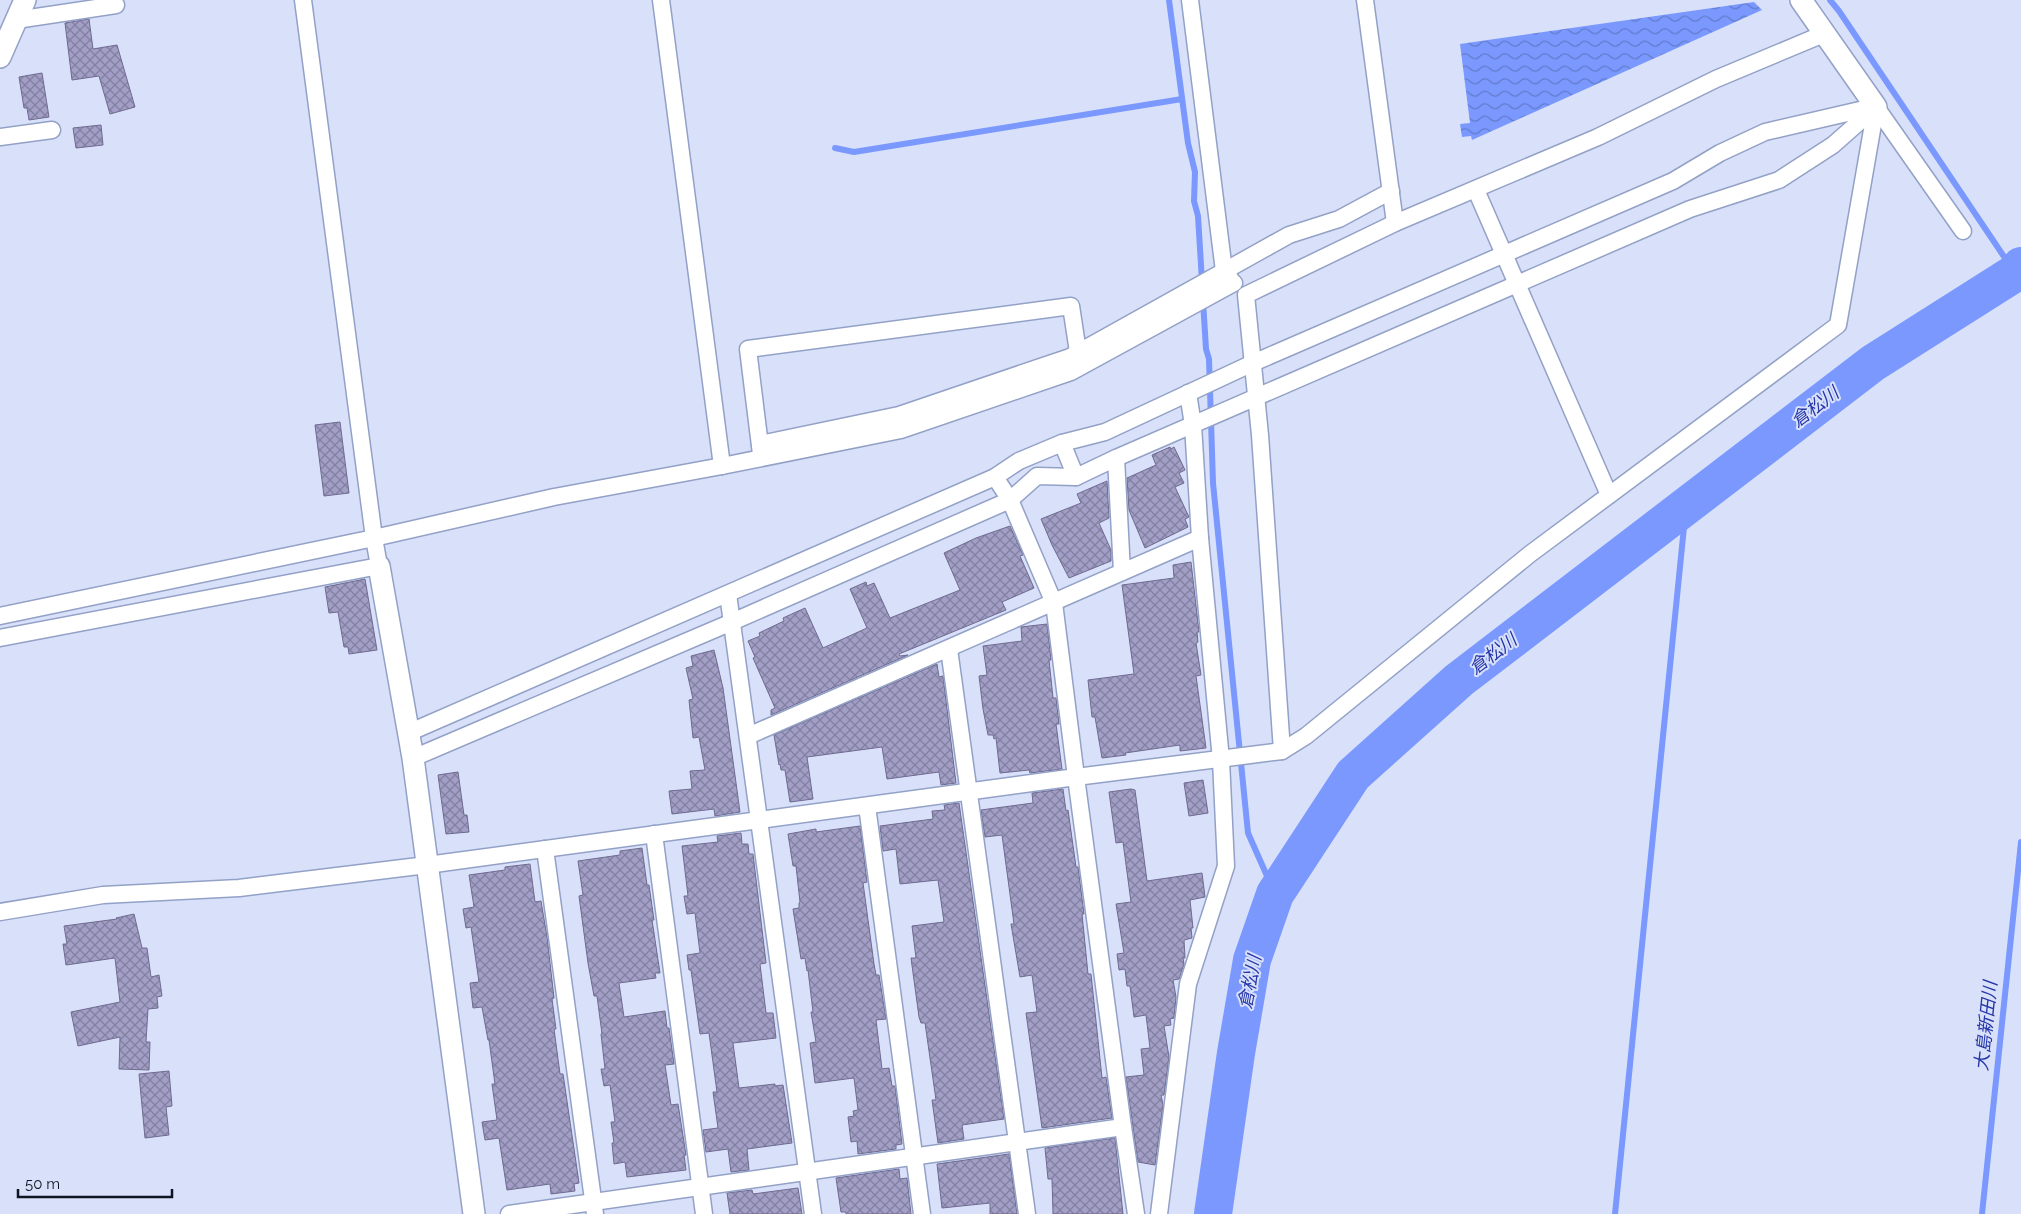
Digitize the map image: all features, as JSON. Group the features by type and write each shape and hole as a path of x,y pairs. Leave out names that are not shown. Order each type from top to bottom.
{"street":[{"path":"0,58 25,0"},
{"path":"303,0 374,538 413,758 474,1214"},
{"path":"661,0 722,466"},
{"path":"1190,0 1229,277 1246,295 1256,397 1282,751"},
{"path":"1365,0 1395,223"},
{"path":"1800,0 1826,33 1963,231"},
{"path":"16,20 116,5"},
{"path":"1246,295 1395,223 1598,137 1716,79 1826,33"},
{"path":"408,733 996,477 1019,461 1062,443 1105,432 1253,363 1673,181 1720,153 1765,132 1876,107"},
{"path":"413,758 732,622 1010,500 1037,476 1076,477 1690,209 1779,180 1833,145 1876,107"},
{"path":"0,912 103,895 239,888 427,865 1282,751 1306,736 1530,554 1838,325 1876,107"},
{"path":"0,137 52,130"},
{"path":"1476,190 1609,495"},
{"path":"761,451 900,430 1071,372 1229,277 1288,235 1339,219 1390,191"},
{"path":"0,616 374,538 554,497 722,466 761,451 899,414 1070,356 1229,277"},
{"path":"761,451 748,350 1071,306 1078,352"},
{"path":"1159,1214 1188,984 1226,866 1221,760 1200,538 1193,425 1188,393"},
{"path":"1062,443 1076,477"},
{"path":"1116,458 1122,572"},
{"path":"996,477 1010,500 1054,603 1136,1214"},
{"path":"748,736 1200,538"},
{"path":"0,638 379,566"},
{"path":"728,594 813,1214"},
{"path":"950,649 1027,1214"},
{"path":"867,806 922,1214"},
{"path":"654,834 704,1214"},
{"path":"545,849 594,1208"},
{"path":"509,1214 594,1208 700,1187 1123,1127"}],"water":[{"path":"1754,2 1762,10 1472,140 1471,136 1462,137 1460,124 1470,123 1460,44"}],"building":[{"path":"89,19 93,49 117,45 135,107 110,114 99,76 72,80 65,23"},
{"path":"42,73 49,117 29,120 27,108 24,108 19,77"},
{"path":"101,125 103,145 76,148 73,128"},
{"path":"340,422 349,493 324,496 315,425"},
{"path":"1170,447 1171,449 1174,447 1185,470 1179,473 1184,483 1175,487 1189,517 1185,519 1188,527 1145,548 1129,510 1127,478 1156,465 1152,455"},
{"path":"1107,481 1109,518 1099,523 1111,550 1111,561 1069,578 1041,519 1081,503 1077,494"},
{"path":"1010,526 1023,555 1020,556 1034,588 1002,602 1006,610 899,654 900,656 908,655 771,715 771,710 775,708 753,658 755,657 748,641 760,636 759,633 784,621 783,618 805,608 823,648 867,628 850,589 866,582 867,586 874,583 890,618 960,590 944,553 976,538"},
{"path":"1191,562 1199,632 1197,632 1198,642 1196,643 1201,675 1196,676 1206,748 1180,751 1180,745 1102,758 1095,717 1092,717 1088,680 1134,674 1122,585 1174,578 1173,565"},
{"path":"365,579 377,650 349,654 348,647 344,647 338,612 329,613 325,587"},
{"path":"1047,624 1051,660 1049,660 1053,698 1056,698 1059,724 1056,724 1062,769 1030,773 1029,770 1000,773 996,738 994,739 993,735 988,735 983,709 979,676 987,675 983,646 1022,641 1021,627"},
{"path":"714,650 723,688 740,812 715,816 714,809 672,814 669,791 692,789 690,771 705,770 699,737 693,738 689,700 693,699 686,668 693,666 691,656"},
{"path":"937,664 939,677 943,676 956,783 941,785 939,772 887,779 882,747 807,757 813,799 790,802 785,770 781,770 779,765 774,735"},
{"path":"458,772 464,815 467,815 469,832 446,834 438,775"},
{"path":"1203,780 1208,813 1189,816 1184,783"},
{"path":"1063,789 1076,867 1078,867 1084,914 1082,914 1088,974 1091,974 1102,1078 1106,1077 1112,1118 1042,1128 1026,1013 1037,1012 1032,975 1020,977 1011,924 1014,924 1002,835 985,837 981,810 1033,803 1032,793"},
{"path":"1135,790 1147,881 1202,873 1205,897 1190,900 1193,928 1191,928 1192,938 1184,940 1184,964 1179,979 1173,980 1176,997 1174,1018 1170,1019 1171,1025 1164,1026 1169,1057 1164,1095 1161,1095 1163,1105 1155,1165 1138,1162 1126,1077 1144,1075 1141,1049 1150,1048 1146,1015 1134,1017 1130,986 1127,986 1125,969 1119,970 1117,954 1124,953 1116,904 1131,902 1123,842 1116,843 1109,792"},
{"path":"959,803 1004,1119 962,1125 964,1139 938,1143 932,1100 936,1100 925,1023 921,1023 919,1017 911,958 916,958 912,926 944,922 938,880 900,884 896,849 883,851 880,826 933,819 932,811 945,810 944,805"},
{"path":"860,826 867,882 863,883 874,964 876,975 879,975 886,1019 876,1020 882,1069 889,1068 892,1086 895,1086 902,1144 896,1145 896,1149 858,1154 857,1141 851,1142 848,1117 854,1116 853,1111 858,1110 854,1078 815,1083 810,1043 816,1042 811,1012 813,1012 808,970 805,958 801,959 793,909 799,908 800,902 796,866 793,866 788,834 816,829 816,832"},
{"path":"741,833 742,844 748,844 749,854 753,854 766,963 760,964 766,1013 773,1013 776,1038 733,1043 739,1088 775,1084 775,1086 783,1085 792,1143 747,1149 749,1170 731,1172 728,1149 706,1152 703,1130 718,1128 713,1092 717,1092 709,1033 700,1034 691,970 689,970 687,955 700,953 695,913 687,914 684,896 688,896 682,846 718,842 717,836"},
{"path":"642,848 647,885 649,885 660,973 655,973 656,978 619,983 624,1017 665,1011 674,1064 665,1065 671,1105 678,1104 686,1155 684,1155 686,1170 627,1177 625,1162 614,1164 611,1122 615,1122 610,1085 604,1086 601,1069 605,1069 602,1034 597,996 594,996 588,963 579,896 583,895 578,861 620,855 620,851"},
{"path":"530,864 535,902 541,901 547,937 554,998 552,999 556,1029 554,1029 560,1074 563,1074 579,1183 574,1184 575,1191 551,1194 550,1184 507,1190 499,1138 485,1140 482,1122 497,1120 492,1084 495,1084 482,1007 473,1008 470,983 479,982 471,927 466,928 463,909 474,907 469,875"},
{"path":"134,914 142,948 147,948 151,977 159,975 162,996 157,997 158,1008 148,1009 146,1042 150,1042 149,1070 119,1069 120,1037 78,1046 71,1012 120,1002 115,958 66,965 63,944 67,944 64,926 117,919"},
{"path":"169,1071 172,1106 166,1107 169,1135 145,1138 139,1074"},
{"path":"1115,1138 1123,1214 1053,1214 1052,1179 1048,1179 1045,1148"},
{"path":"1009,1154 1017,1214 990,1214 990,1203 942,1208 937,1164"},
{"path":"899,1169 900,1179 907,1178 911,1214 846,1214 846,1212 841,1212 836,1178"},
{"path":"798,1188 802,1214 730,1214 727,1193 752,1190 753,1194"}],"waterway":[{"path":"1169,0 1188,143 1195,172 1194,201 1198,216 1202,281"},
{"path":"1830,0 2015,273"},
{"path":"835,148 854,152 1182,99"},
{"name":"倉松川","path":"1213,1214 1236,1053 1252,960 1275,894 1353,775 1459,680 1873,363 2015,273 2021,266"},
{"path":"1203,301 1206,349 1209,359 1213,483 1248,833 1275,894"},
{"path":"1615,1214 1686,507"},
{"name":"大島新田川","path":"1982,1214 2021,842"}]}
